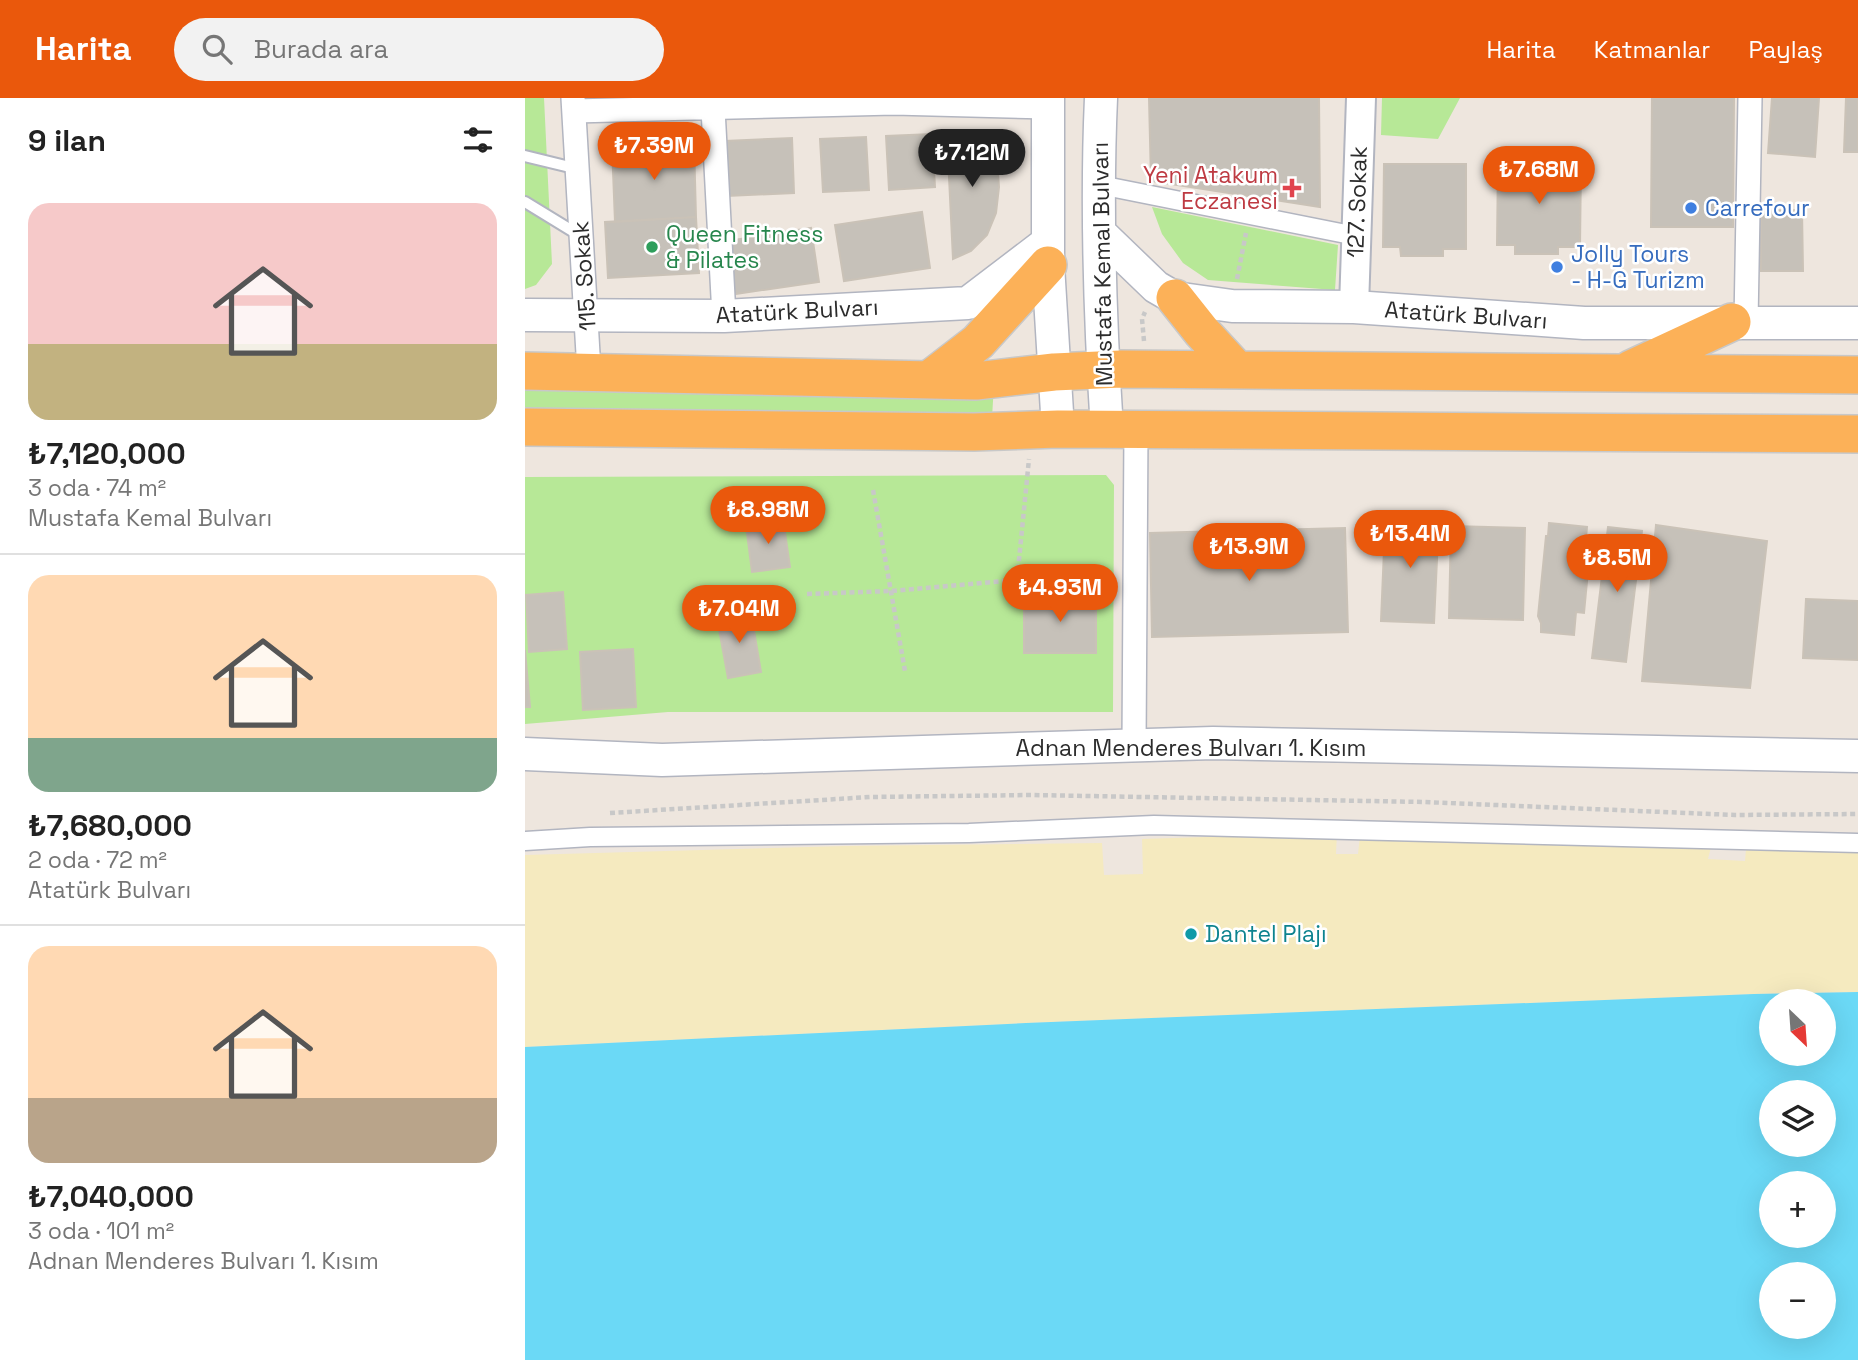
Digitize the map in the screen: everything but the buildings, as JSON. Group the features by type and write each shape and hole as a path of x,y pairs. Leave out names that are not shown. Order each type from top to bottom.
{"highway":[{"path":"930,379 978,342 1048,254"},
{"path":"1175,298 1237,370"},
{"path":"1621,374 1739,322"},
{"path":"525,371 976,381 1054,372 1112,369 1858,375"},
{"path":"525,427 974,432 1047,429 1858,434"}],"main road":[{"name":"Mustafa Kemal Bulvarı","path":"1101,98 1100,233 1112,369 1122,430"},
{"path":"1047,429 1054,372 1048,254 1048,102"},
{"name":"Atatürk Bulvarı","path":"1100,233 1156,287 1175,298 1232,306 1354,307 1584,323 1858,323"},
{"name":"Atatürk Bulvarı","path":"525,315 724,316 968,303 1048,254"},
{"name":"Adnan Menderes Bulvarı 1. Kısım","path":"525,754 661,760 1213,743 1858,756"}],"street":[{"name":"127. Sokak","path":"1354,307 1361,98"},
{"path":"1739,322 1750,98"},
{"path":"574,104 713,109 894,100 1048,102"},
{"name":"115. Sokak","path":"574,104 589,371"},
{"path":"713,109 724,316"},
{"path":"1100,185 1356,236"},
{"path":"1122,430 1133,746"},
{"path":"525,841 590,837 969,833 1154,825 1858,843"}],"lane":[{"path":"525,156 578,169"},
{"path":"525,202 581,236"}],"path":[{"path":"1232,306 1249,215"},
{"path":"807,594 891,591 1017,580 1029,461 1047,429"},
{"path":"873,490 905,671"}],"green space":[{"path":"525,98 544,98 552,264 536,285 525,289"},
{"path":"1382,98 1460,98 1438,139 1381,135"},
{"path":"1152,207 1338,245 1335,290 1208,280 1183,263 1162,234"},
{"path":"969,365 995,367 992,418 525,413 525,391"},
{"path":"1106,475 1114,485 1113,712 668,712 525,724 525,477"}],"sand":[{"name":"Dantel Plajı","path":"1337,833 1336,854 1358,854 1360,836 1711,847 1708,859 1745,861 1746,849 1858,852 1858,992 1836,992 1836,989 1759,989 1759,994 1026,1023 525,1047 525,855 846,846 1102,843 1104,875 1143,874 1142,839"}],"water":[{"path":"1836,992 1858,992 1858,1360 525,1360 525,1047 1026,1023 1759,994 1759,1066 1836,1066"}],"place":[{"name":"Yeni Atakum Eczanesi","path":"1292,188"},
{"name":"Carrefour","path":"1691,208"},
{"name":"Queen Fitness & Pilates","path":"652,247"},
{"name":"Jolly Tours - H-G Turizm","path":"1557,267"},
{"name":"Dantel Plajı","path":"1191,934"}]}
